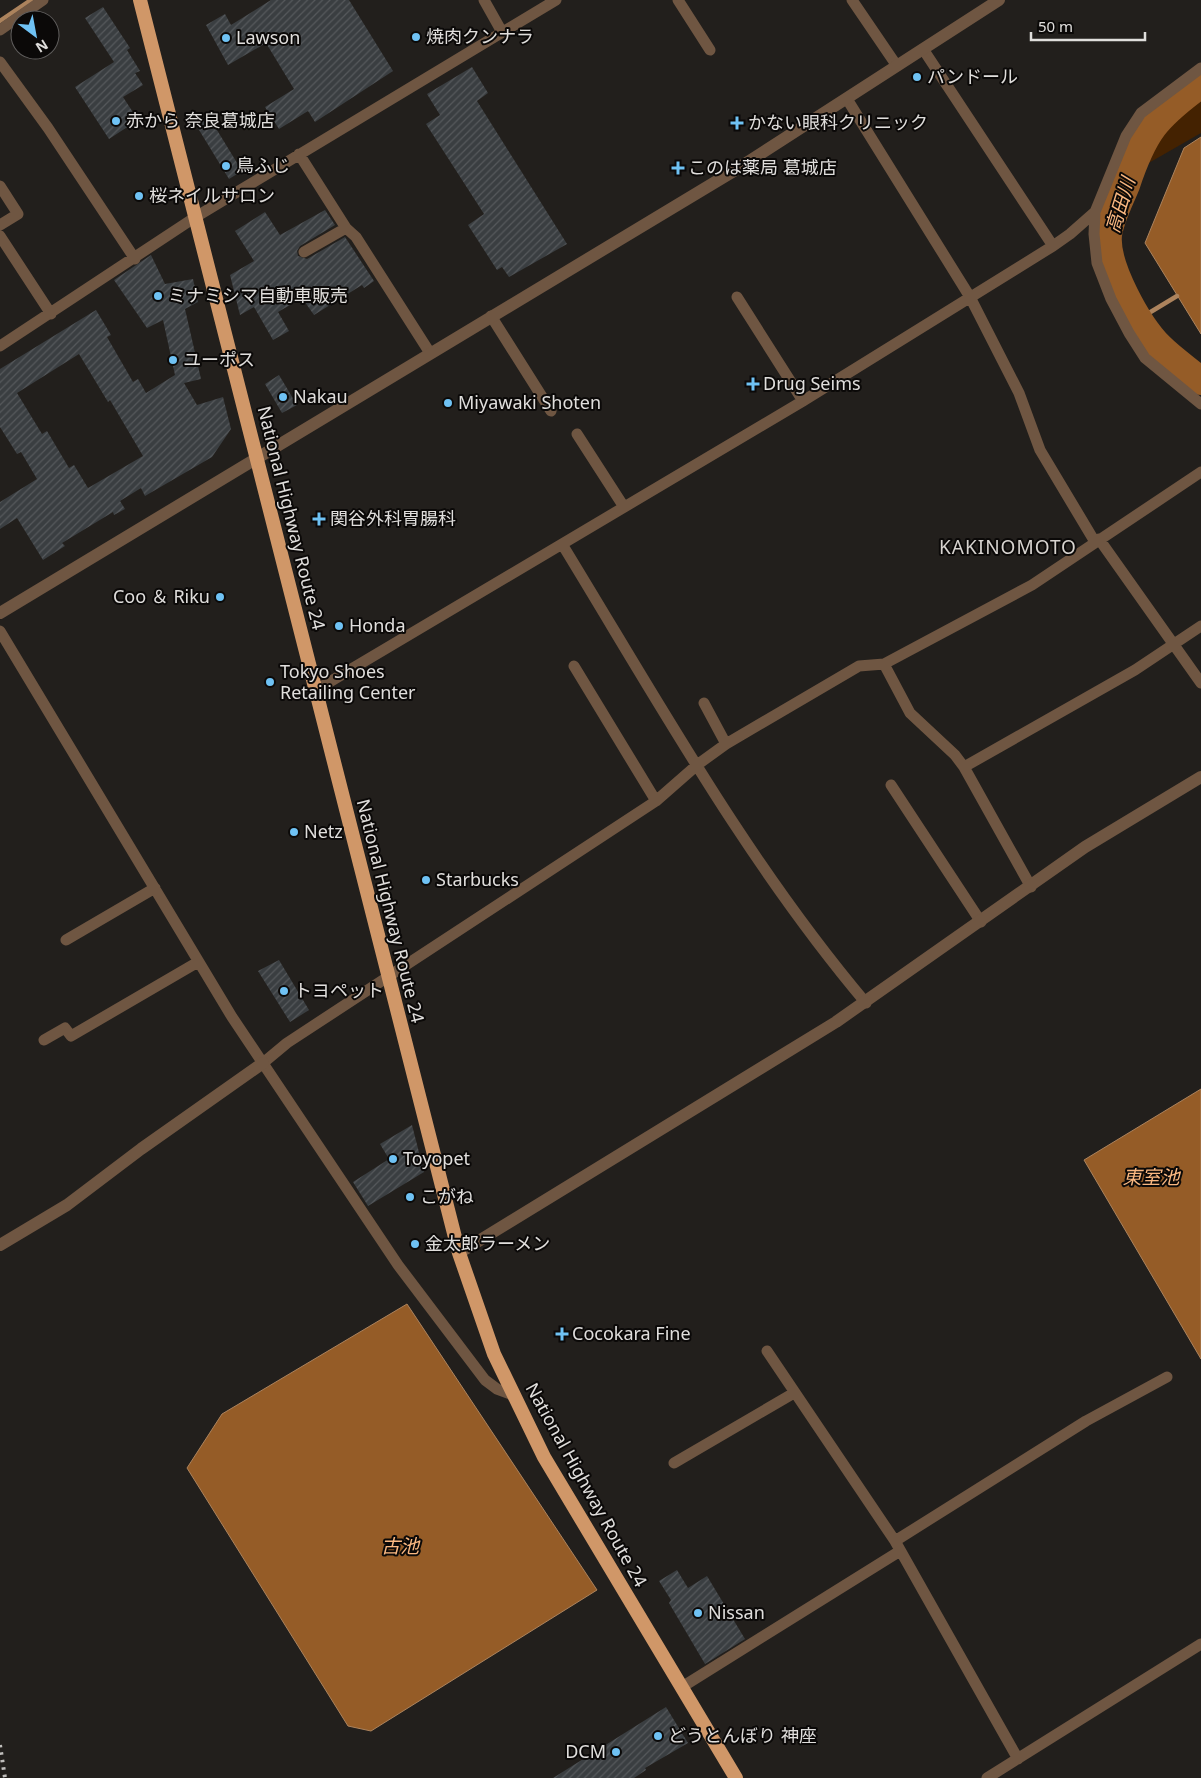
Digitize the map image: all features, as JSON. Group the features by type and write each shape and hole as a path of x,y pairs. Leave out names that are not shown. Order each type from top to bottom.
{"highway":[{"name":"National Highway Route 24","path":"140,0 458,1253 494,1354 513,1395 572,1505 736,1778"}],"street":[{"path":"0,30 43,0"},
{"path":"484,0 502,32"},
{"path":"0,346 194,218 556,0"},
{"path":"678,0 710,50"},
{"path":"852,0 897,66"},
{"path":"0,613 737,169 999,0"},
{"path":"923,49 1053,246"},
{"path":"0,62 48,128 135,258"},
{"path":"1201,68 1141,113 1126,136 1095,212 1097,263 1111,299 1129,333 1145,358 1201,404"},
{"path":"847,99 970,297 1018,393 1040,450 1097,540 1174,643 1201,683"},
{"path":"299,154 346,228 356,237 430,353"},
{"path":"0,186 18,214 0,225"},
{"path":"316,690 802,401 1053,246 1095,212"},
{"path":"304,252 346,228"},
{"path":"0,236 51,314"},
{"path":"737,298 802,401"},
{"path":"491,316 552,411"},
{"path":"577,434 624,507"},
{"path":"2,1241 67,1206 141,1150 263,1063 287,1043 656,801 697,765 726,744 859,666 884,664 1032,586 1097,540 1201,472"},
{"path":"562,544 714,796 759,863 866,1002"},
{"path":"964,766 1134,670 1201,626"},
{"path":"0,631 198,962 398,1265 485,1380 497,1389 513,1395"},
{"path":"884,664 910,713 955,755 964,766 1031,887"},
{"path":"574,666 656,801"},
{"path":"704,703 726,744"},
{"path":"458,1253 866,1002 1085,847 1201,777"},
{"path":"891,785 981,922"},
{"path":"66,940 155,888"},
{"path":"44,1040 65,1028 71,1036 198,962"},
{"path":"767,1352 897,1546 1018,1759"},
{"path":"682,1687 1086,1421 1167,1377"},
{"path":"674,1463 794,1393"},
{"path":"987,1778 1201,1644"}],"shaded area":[{"path":"1201,90 1201,133 1140,168 1147,143 1154,132 1180,105"}],"water":[{"path":"1201,137 1201,334 1145,243 1184,148"},
{"name":"東室池","path":"1201,1089 1201,1359 1084,1160"},
{"name":"古池","path":"407,1304 597,1590 371,1731 348,1726 187,1468 222,1414"}],"building":[{"path":"271,0 349,0 393,71 315,122 308,111 279,129 265,107 294,89 266,43 228,65 206,25 225,14 231,25"},
{"path":"103,7 130,48 127,50 140,71 135,73 143,85 123,97 138,120 109,139 75,87 114,62 85,18"},
{"path":"472,67 488,93 477,101 567,244 509,277 502,267 497,270 468,225 484,214 426,124 440,115 427,94"},
{"path":"209,117 242,171 229,179 196,125"},
{"path":"325,210 335,225 300,246 297,251 298,256 307,259 345,237 374,281 364,288 362,285 314,315 302,298 278,312 289,331 273,340 254,307 240,315 230,275 254,261 235,231 265,212 280,235"},
{"path":"151,255 165,284 193,279 198,302 185,309 201,379 184,383 197,405 223,397 231,429 212,457 145,496 141,488 120,501 125,509 114,515 113,512 62,543 65,546 43,560 17,518 0,529 0,502 37,479 21,452 17,454 0,427 0,369 96,310 111,335 107,337 133,382 138,379 146,393 175,375 163,320 147,328 114,280","holes":["79,354 108,402 110,400 143,456 88,488 74,465 69,468 47,431 42,434 17,393"]},
{"path":"279,375 297,405 282,413 265,384"},
{"name":"トヨペット","path":"279,960 309,1010 290,1022 258,971"},
{"path":"412,1125 424,1172 368,1206 353,1182 389,1159 380,1144"},
{"path":"677,1570 688,1588 707,1576 745,1639 705,1664 669,1603 671,1600 659,1581"},
{"path":"666,1707 688,1743 645,1768 646,1770 634,1778 553,1778"}],"waterway":[{"path":"0,21 31,0"},
{"name":"高田川","path":"1201,84 1162,116 1146,138 1139,151 1108,235 1108,248 1117,278 1142,325 1160,347 1201,381"},
{"path":"1139,319 1177,296"}],"railway":[{"path":"0,1745 5,1778"}],"place":[{"name":"焼肉クンナラ","path":"416,37"},
{"name":"Lawson","path":"226,38"},
{"name":"パンドール","path":"917,77"},
{"name":"赤から 奈良葛城店","path":"116,121"},
{"name":"かない眼科クリニック","path":"737,123"},
{"name":"鳥ふじ","path":"226,166"},
{"name":"このは薬局 葛城店","path":"678,168"},
{"name":"桜ネイルサロン","path":"139,196"},
{"name":"ミナミシマ自動車販売","path":"158,296"},
{"name":"ユーポス","path":"173,360"},
{"name":"Drug Seims","path":"753,384"},
{"name":"Nakau","path":"283,397"},
{"name":"Miyawaki Shoten","path":"448,403"},
{"name":"関谷外科胃腸科","path":"319,519"},
{"name":"Coo ＆ Riku","path":"220,597"},
{"name":"Honda","path":"339,626"},
{"name":"Tokyo Shoes Retailing Center","path":"270,682"},
{"name":"Netz","path":"294,832"},
{"name":"Starbucks","path":"426,880"},
{"name":"トヨペット","path":"284,991"},
{"name":"Toyopet","path":"393,1159"},
{"name":"こがね","path":"410,1197"},
{"name":"金太郎ラーメン","path":"415,1244"},
{"name":"Cocokara Fine","path":"562,1334"},
{"name":"Nissan","path":"698,1613"},
{"name":"どうとんぼり 神座","path":"658,1736"},
{"name":"DCM","path":"616,1752"}],"district":[{"name":"KAKINOMOTO","path":"1008,547"}]}
